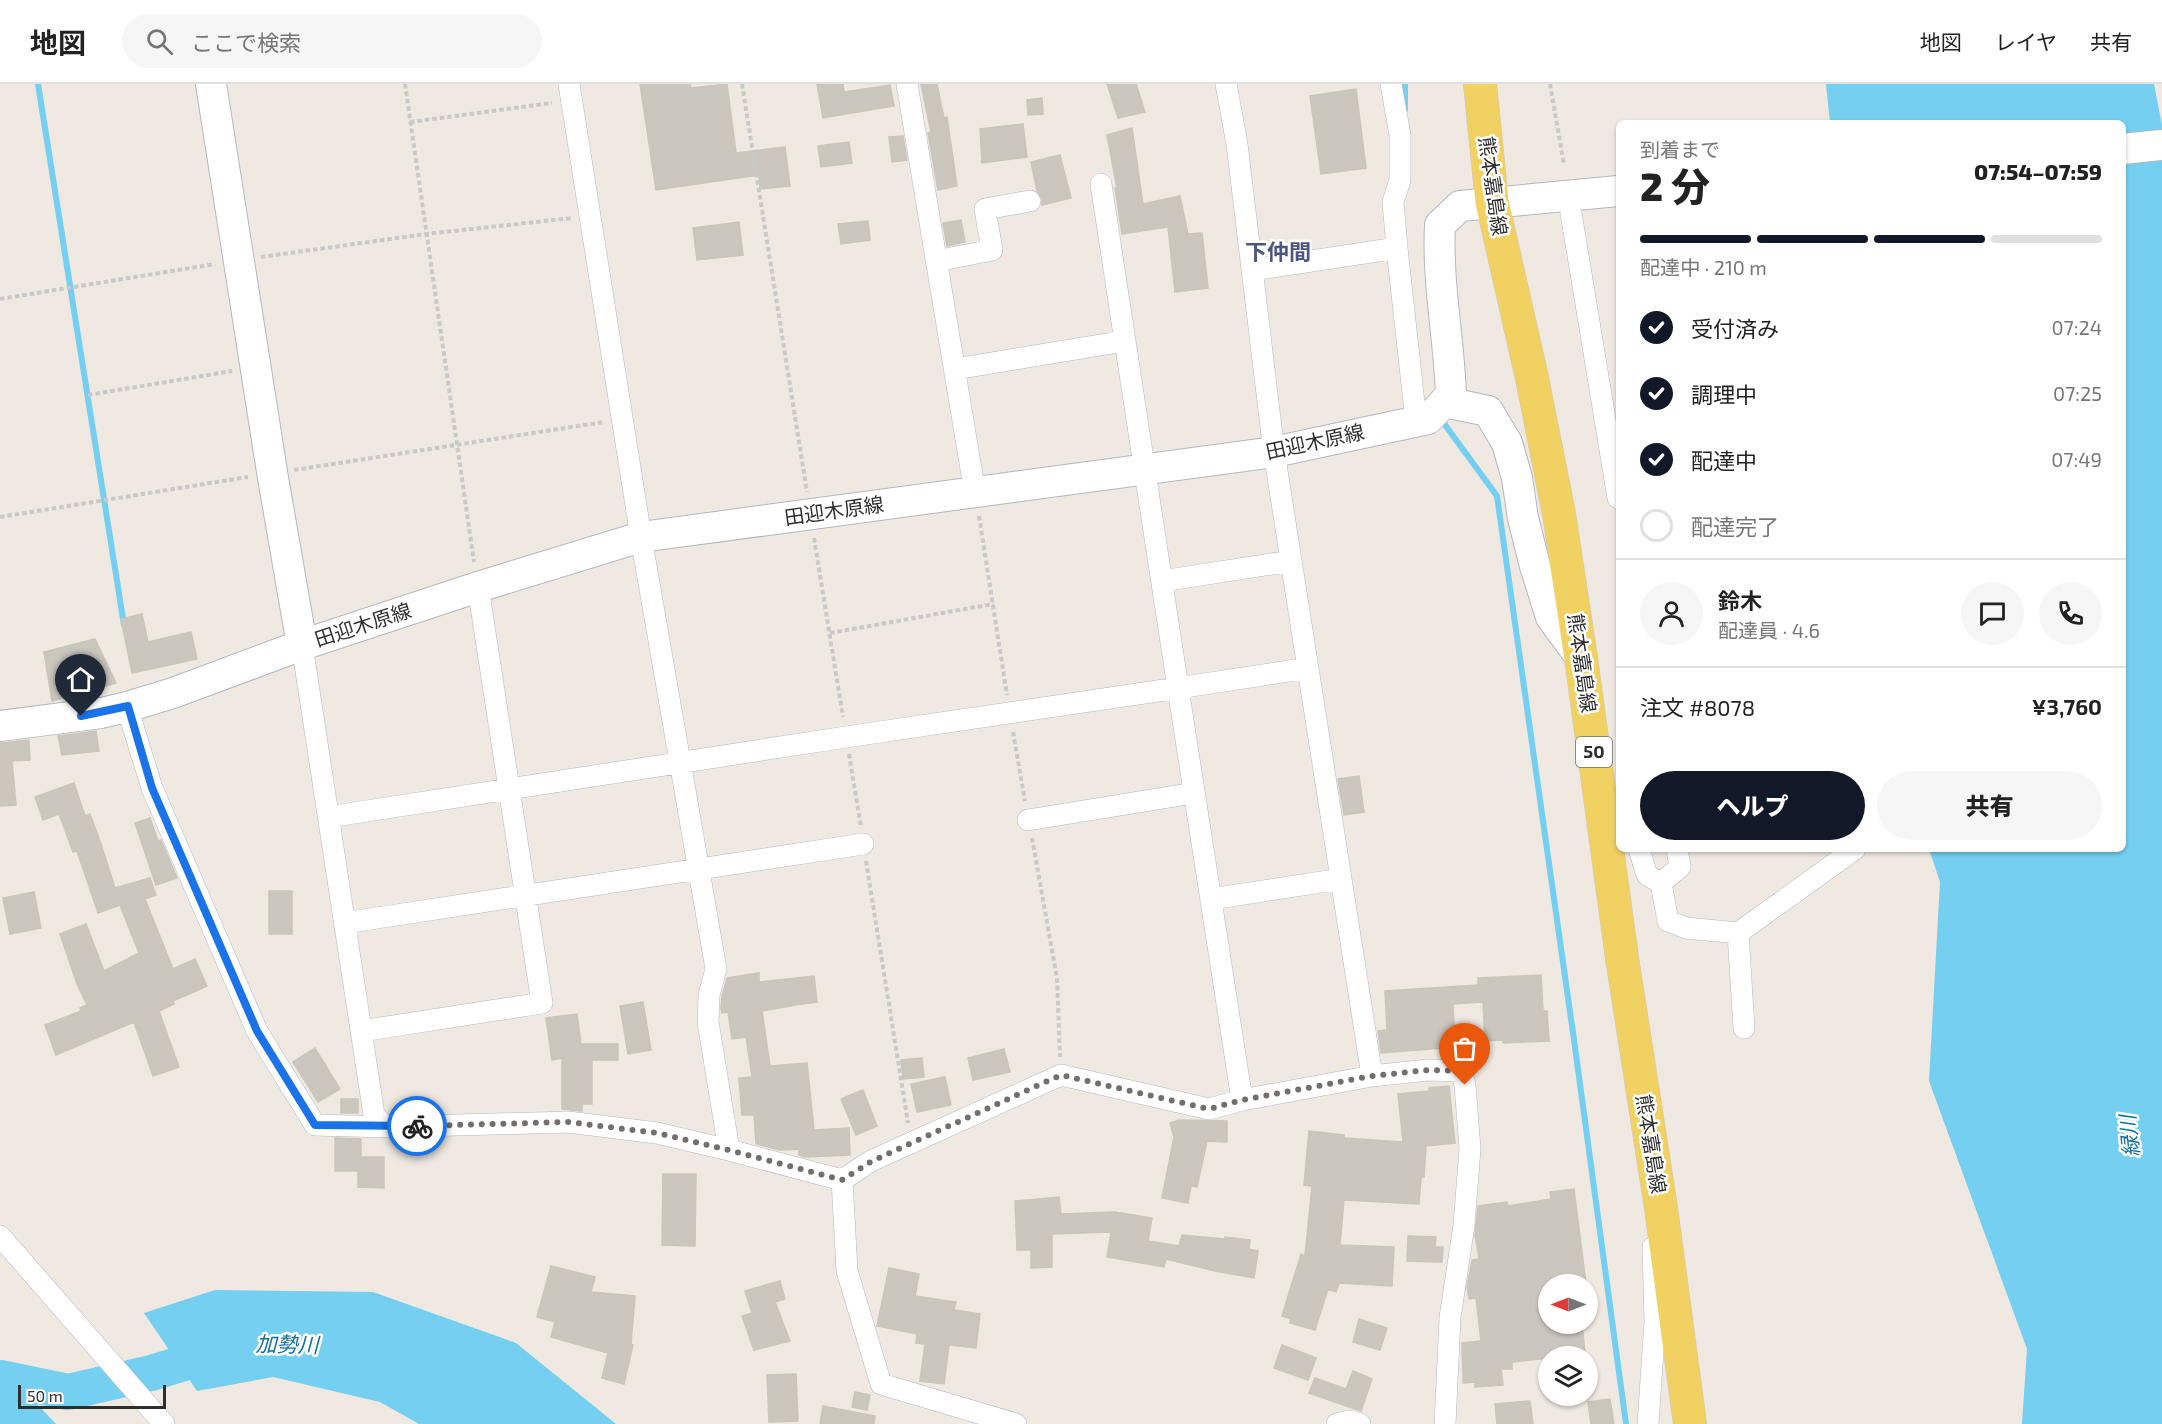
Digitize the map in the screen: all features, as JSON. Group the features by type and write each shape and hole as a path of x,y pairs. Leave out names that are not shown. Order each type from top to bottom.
{"main road":[{"path":"211,84 247,259 256,367 302,645"},
{"name":"熊本嘉島線","path":"1479,84 1504,201 1532,378 1559,514 1581,657 1607,778 1622,958 1661,1208 1690,1424"},
{"path":"2126,149 2162,146"},
{"path":"1430,414 1451,395 1438,253 1440,225 1460,206 1616,191"},
{"path":"1430,414 1488,411 1507,443 1517,478 1523,518 1535,566 1551,617 1581,657"},
{"name":"田迎木原線","path":"0,726 101,713 173,693 302,645 478,587 642,537 1274,452 1430,414"}],"street":[{"path":"907,84 975,493"},
{"path":"1226,84 1237,144 1274,452 1372,1076"},
{"path":"1391,84 1400,135 1400,180 1394,202 1397,248 1430,414"},
{"path":"571,92 642,537 716,969 709,995 708,1022 729,1150"},
{"path":"1101,184 1242,1100"},
{"path":"936,261 992,250 985,209 1030,201"},
{"path":"1571,213 1616,486"},
{"path":"1252,270 1397,248"},
{"path":"954,369 1125,341"},
{"path":"1162,581 1291,561"},
{"path":"361,1031 542,1003 478,587"},
{"path":"302,645 374,1115 386,1127"},
{"path":"328,817 1308,668"},
{"path":"128,706 152,788 257,1031 315,1125 386,1127 568,1122 657,1133 842,1180 872,1161 1061,1075 1209,1109 1242,1100 1372,1076 1428,1070 1461,1071 1465,1085 1470,1149 1464,1225 1450,1318 1445,1424"},
{"path":"1028,820 1194,793"},
{"path":"344,923 863,844"},
{"path":"1640,852 1647,875 1661,883 1668,921 1686,928 1738,933 1851,852"},
{"path":"1661,883 1680,867 1678,852"},
{"path":"1211,899 1341,879"},
{"path":"1738,933 1744,1028"},
{"path":"842,1180 847,1271 881,1384 1016,1424"},
{"path":"1648,1424 1655,1321 1652,1249 1661,1208"},
{"path":"0,1236 164,1424"},
{"path":"1337,1424 1349,1421 1360,1424"}],"path":[{"path":"405,84 478,587"},
{"path":"742,84 911,1143"},
{"path":"1551,84 1564,165"},
{"path":"410,122 571,92"},
{"path":"0,299 247,259 426,234 590,216"},
{"path":"88,395 256,367"},
{"path":"0,516 623,419"},
{"path":"975,493 1028,820 1057,978 1061,1075"},
{"path":"830,633 993,604"}],"water":[{"name":"緑川","path":"1826,84 2154,84 2162,125 2162,1424 2022,1424 2027,1349 1929,1081 1940,882 1930,852 2126,852 2126,120 1830,120"},
{"path":"215,1290 373,1292 516,1343 616,1424 419,1424 380,1402 273,1377 197,1391 144,1313"},
{"path":"0,1365 56,1424 0,1424"}],"building":[{"path":"640,84 690,84 691,88 727,84 736,153 785,147 790,186 760,189 759,175 656,190"},
{"path":"817,84 843,84 844,92 890,85 894,106 823,118"},
{"path":"921,84 937,84 944,118 947,117 957,186 938,190 928,133 931,132"},
{"path":"1107,84 1136,84 1145,112 1118,118"},
{"path":"1356,89 1366,168 1321,174 1310,96"},
{"path":"1042,98 1043,114 1028,115 1027,100"},
{"path":"1023,124 1027,157 982,163 980,129"},
{"path":"1132,128 1143,204 1180,196 1188,234 1202,233 1208,288 1175,292 1168,227 1122,234 1115,188 1117,188 1107,135"},
{"path":"903,136 907,160 892,162 889,137"},
{"path":"849,142 852,163 821,167 818,146"},
{"path":"1060,155 1071,198 1042,205 1031,162"},
{"path":"961,220 965,242 947,246 943,223"},
{"path":"868,221 870,240 841,244 838,224"},
{"path":"739,222 743,255 697,260 693,228"},
{"path":"142,614 148,642 191,632 197,659 132,673 121,619"},
{"path":"95,639 116,683 52,701 44,652"},
{"path":"96,731 99,751 62,755 58,736"},
{"path":"29,740 30,760 12,761 16,805 0,806 0,743"},
{"path":"1359,776 1364,812 1344,815 1338,779"},
{"path":"74,783 85,816 90,814 115,888 150,878 156,895 145,899 173,969 195,959 207,986 173,1001 174,1004 159,1011 179,1067 153,1076 134,1022 56,1055 45,1025 81,1011 80,1008 87,1005 77,984 60,934 86,924 104,971 139,953 120,905 98,913 77,851 73,852 59,814 43,820 35,797"},
{"path":"150,818 158,841 161,840 177,878 156,885 135,823"},
{"path":"269,891 292,891 292,934 269,934"},
{"path":"34,892 41,928 10,934 3,898"},
{"path":"759,973 759,982 814,976 817,1002 803,1004 801,1000 802,1004 762,1011 770,1066 807,1063 814,1130 849,1128 850,1155 805,1157 799,1155 799,1149 780,1150 756,1144 754,1115 742,1115 739,1078 752,1077 746,1037 732,1039 728,1012 722,1013 721,1009 727,978"},
{"path":"1541,975 1543,1011 1547,1011 1549,1041 1503,1043 1503,1040 1485,1041 1483,1002 1453,1004 1455,1047 1381,1053 1378,1031 1387,1030 1385,991 1478,985 1478,978"},
{"path":"643,1002 651,1050 628,1054 620,1006"},
{"path":"577,1014 581,1044 618,1044 618,1060 592,1060 592,1104 582,1104 582,1111 562,1109 562,1058 552,1060 546,1018"},
{"path":"315,1048 340,1089 318,1102 293,1062"},
{"path":"1004,1049 1010,1072 973,1080 968,1058"},
{"path":"922,1058 924,1077 903,1079 901,1060"},
{"path":"945,1077 951,1105 917,1112 911,1084"},
{"path":"1449,1086 1455,1143 1426,1146 1419,1204 1344,1200 1340,1245 1394,1247 1392,1286 1339,1283 1336,1292 1328,1289 1315,1330 1290,1323 1291,1319 1282,1316 1301,1254 1305,1256 1312,1186 1304,1185 1309,1131 1344,1135 1344,1138 1403,1142 1398,1094 1429,1091 1429,1088"},
{"path":"863,1090 877,1126 856,1135 841,1099"},
{"path":"341,1099 358,1099 358,1113 341,1113"},
{"path":"1179,1120 1227,1121 1227,1142 1207,1141 1197,1187 1191,1186 1188,1203 1162,1198 1174,1137 1170,1123"},
{"path":"335,1138 361,1139 361,1157 384,1157 384,1188 358,1187 358,1171 335,1171"},
{"path":"663,1174 696,1174 695,1246 662,1245"},
{"path":"1574,1189 1585,1274 1538,1274 1538,1334 1583,1334 1584,1346 1538,1346 1538,1359 1512,1362 1512,1369 1501,1369 1503,1385 1475,1387 1475,1382 1463,1383 1462,1343 1481,1341 1476,1298 1469,1299 1467,1287 1472,1260 1479,1259 1475,1235 1478,1206 1507,1202 1508,1206 1551,1199 1550,1192"},
{"path":"1059,1197 1061,1214 1115,1212 1152,1218 1148,1241 1179,1246 1182,1235 1250,1240 1249,1249 1258,1251 1254,1278 1166,1259 1164,1267 1107,1257 1111,1232 1052,1234 1052,1267 1031,1268 1031,1250 1017,1250 1015,1201"},
{"path":"1408,1236 1436,1237 1435,1247 1443,1247 1442,1262 1407,1261"},
{"path":"551,1266 595,1277 591,1292 635,1296 631,1344 633,1345 624,1384 602,1378 608,1353 551,1337 555,1322 537,1317"},
{"path":"889,1268 919,1274 915,1296 956,1302 954,1310 980,1314 976,1348 949,1345 944,1384 920,1381 925,1344 916,1343 917,1334 877,1326"},
{"path":"780,1281 785,1299 775,1302 790,1341 754,1350 742,1316 752,1313 745,1291"},
{"path":"1359,1319 1387,1328 1380,1350 1353,1342"},
{"path":"1282,1345 1316,1358 1308,1380 1274,1368"},
{"path":"1353,1371 1372,1379 1361,1411 1309,1393 1315,1378 1346,1389"},
{"path":"796,1374 798,1421 769,1422 767,1375"},
{"path":"855,1392 870,1395 867,1410 852,1407"},
{"path":"1610,1399 1614,1424 1591,1424 1589,1406 1598,1406 1598,1401"},
{"path":"1530,1401 1533,1424 1497,1424 1495,1404"},
{"path":"823,1406 875,1416 874,1424 820,1424"}],"waterway":[{"path":"38,84 124,625"},
{"path":"1405,84 1405,110"},
{"path":"1440,418 1497,496 1626,1424"},
{"name":"加勢川","path":"0,1378 68,1392 151,1373 227,1350"}],"way so far":[{"path":"417,1126 568,1122 657,1133 842,1180 872,1161 1061,1075 1209,1109 1242,1100 1372,1076 1428,1070 1461,1071 1465,1085"}],"district":[{"name":"下仲間","path":"1278,252"}],"route":[{"path":"81,716 128,706 152,788 257,1031 315,1125 417,1126"}]}
